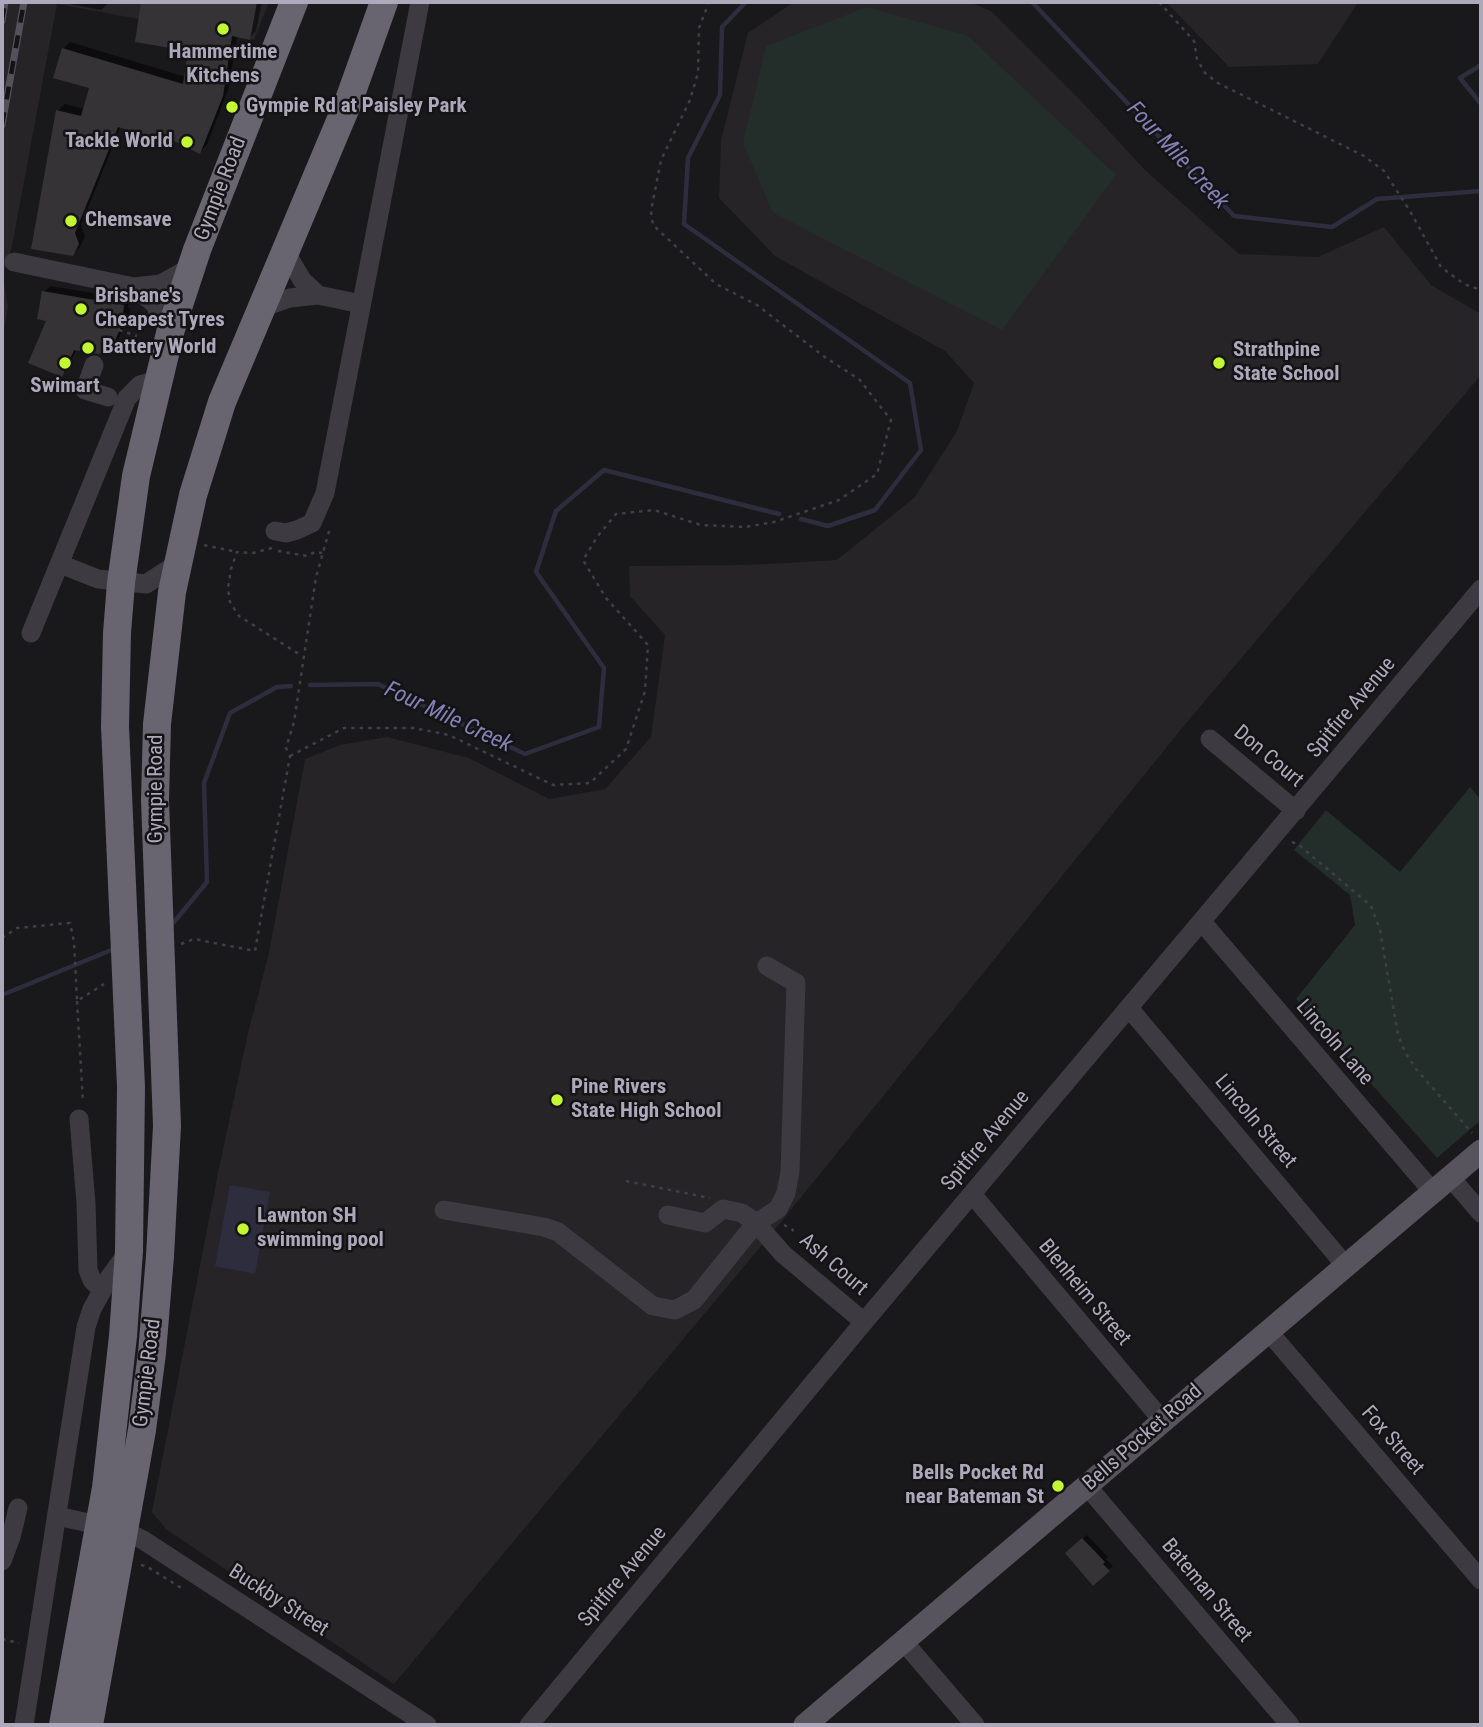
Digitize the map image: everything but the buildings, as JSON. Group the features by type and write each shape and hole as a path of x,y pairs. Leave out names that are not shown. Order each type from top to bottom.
{"highway":[{"name":"Gympie Road","path":"89,1725 113,1528 117,1399 129,1251 132,1136 129,1028 117,979 123,917 115,726 121,583 136,476 171,329 191,267 294,2"},
{"name":"Gympie Road","path":"63,1725 149,1380 160,1256 167,1126 164,1017 167,955 158,904 155,800 157,724 163,653 190,557 193,495 209,439 260,308 349,100 384,2"}],"main road":[{"name":"Bells Pocket Road","path":"805,1725 1442,1185 1476,1142"}],"street":[{"path":"275,531 286,533 305,528 312,523 325,493 420,2"},
{"path":"285,251 302,280 318,295"},
{"path":"14,262 134,287 161,284 191,267"},
{"path":"134,287 155,304 161,319 171,329"},
{"path":"260,308 290,298 318,295 361,304"},
{"path":"94,365 85,390 108,397"},
{"path":"31,633 127,398 140,386 158,380"},
{"path":"60,564 98,579 146,584 152,583 162,572 190,557"},
{"name":"Spitfire Avenue","path":"529,1725 1129,1008 1478,601"},
{"name":"Don Court","path":"1210,738 1296,811"},
{"name":"Lincoln Lane","path":"1202,922 1442,1185 1481,1213"},
{"path":"444,1210 544,1227 558,1232 653,1306 675,1310 694,1300 756,1223 778,1209 786,1193 790,1172 796,983 767,966"},
{"name":"Lincoln Street","path":"1129,1008 1345,1265"},
{"path":"129,1028 146,1015 164,1017"},
{"path":"79,1119 88,1270 92,1280 102,1290"},
{"name":"Blenheim Street","path":"972,1194 1162,1420"},
{"path":"668,1215 705,1223 723,1209 742,1213 756,1223"},
{"name":"Ash Court","path":"756,1223 783,1254 864,1322"},
{"path":"24,1725 81,1349 92,1310 102,1290 129,1251"},
{"name":"Fox Street","path":"1268,1331 1481,1580"},
{"name":"Bateman Street","path":"1087,1486 1290,1725"},
{"path":"2,1561 18,1508"},
{"path":"57,1516 113,1528"},
{"name":"Buckby Street","path":"113,1528 427,1725"},
{"path":"903,1640 975,1725"}],"path":[{"path":"290,756 344,728 415,728 449,735 553,785 590,783 626,749 645,691 648,645 606,598 583,560 597,537 617,514 654,510 701,525 745,527 774,522 839,500 877,474 891,419 859,379 826,358 757,305 716,284 653,225 651,211 661,160 690,100 698,73 699,28 709,2"},
{"path":"1160,2 1194,41 1197,59 1205,74 1364,156 1384,172 1410,211 1441,267 1464,284 1481,290"},
{"path":"119,330 137,336"},
{"path":"113,345 131,353"},
{"path":"190,557 204,544 237,552 253,553 272,548 299,556 323,553"},
{"path":"237,552 228,588 230,601 239,616 303,656"},
{"path":"167,955 194,939 255,951 290,756 286,748 294,722 316,577"},
{"path":"1288,847 1293,841 1371,906 1380,930 1398,1035 1405,1052 1476,1142"},
{"path":"2,939 17,928 70,923 74,942 84,1096 79,1119"},
{"path":"77,1001 117,979"}],"shaded area":[{"path":"2,2 269,2 254,40 57,4 12,246 3,275 8,307 2,342"},
{"name":"Pine Rivers State High School","path":"794,2 969,2 991,11 1145,170 1239,254 1318,257 1384,227 1431,285 1481,314 1481,375 1188,721 767,1239 394,1684 166,1529 152,1512 219,1168 248,1033 269,953 305,759 340,745 387,737 469,758 549,799 605,789 651,737 665,635 630,596 629,566 748,565 837,560 915,497 957,431 974,383 945,351 775,256 719,198 721,140 748,33"},
{"path":"1166,2 1358,2 1318,64 1229,67"},
{"path":"867,7 968,36 1116,175 1002,330 773,213 743,143 766,46"},
{"path":"1470,787 1481,800 1481,1120 1437,1158 1296,999 1355,925 1350,895 1294,850 1326,810 1400,872"}],"water":[{"name":"Lawnton SH swimming pool","path":"230,1185 270,1192 255,1274 215,1266"}],"waterway":[{"name":"Four Mile Creek","path":"746,2 722,27 720,95 688,158 684,224 910,383 921,450 875,510 828,526 801,519"},
{"name":"Four Mile Creek","path":"1032,2 1234,216 1332,227 1377,199 1481,191"},
{"name":"Four Mile Creek","path":"1481,65 1460,78 1481,104"},
{"name":"Four Mile Creek","path":"310,685 378,684 525,754 599,727 604,668 536,572 556,511 604,470 779,514"},
{"name":"Four Mile Creek","path":"170,924 207,882 204,783 230,713 277,687 291,686"},
{"name":"Four Mile Creek","path":"2,995 114,949"}],"railway":[{"path":"2,21 5,2"},
{"path":"2,125 24,2"}],"place":[{"name":"Hammertime Kitchens","path":"223,29"},
{"name":"Gympie Rd at Paisley Park","path":"232,107"},
{"name":"Tackle World","path":"187,142"},
{"name":"Chemsave","path":"71,221"},
{"name":"Brisbane's Cheapest Tyres","path":"81,309"},
{"name":"Battery World","path":"88,348"},
{"name":"Swimart","path":"65,363"},
{"name":"Strathpine State School","path":"1219,363"},
{"name":"Pine Rivers State High School","path":"557,1100"},
{"name":"Lawnton SH swimming pool","path":"243,1229"},
{"name":"Bells Pocket Rd near Bateman St","path":"1058,1486"}]}
